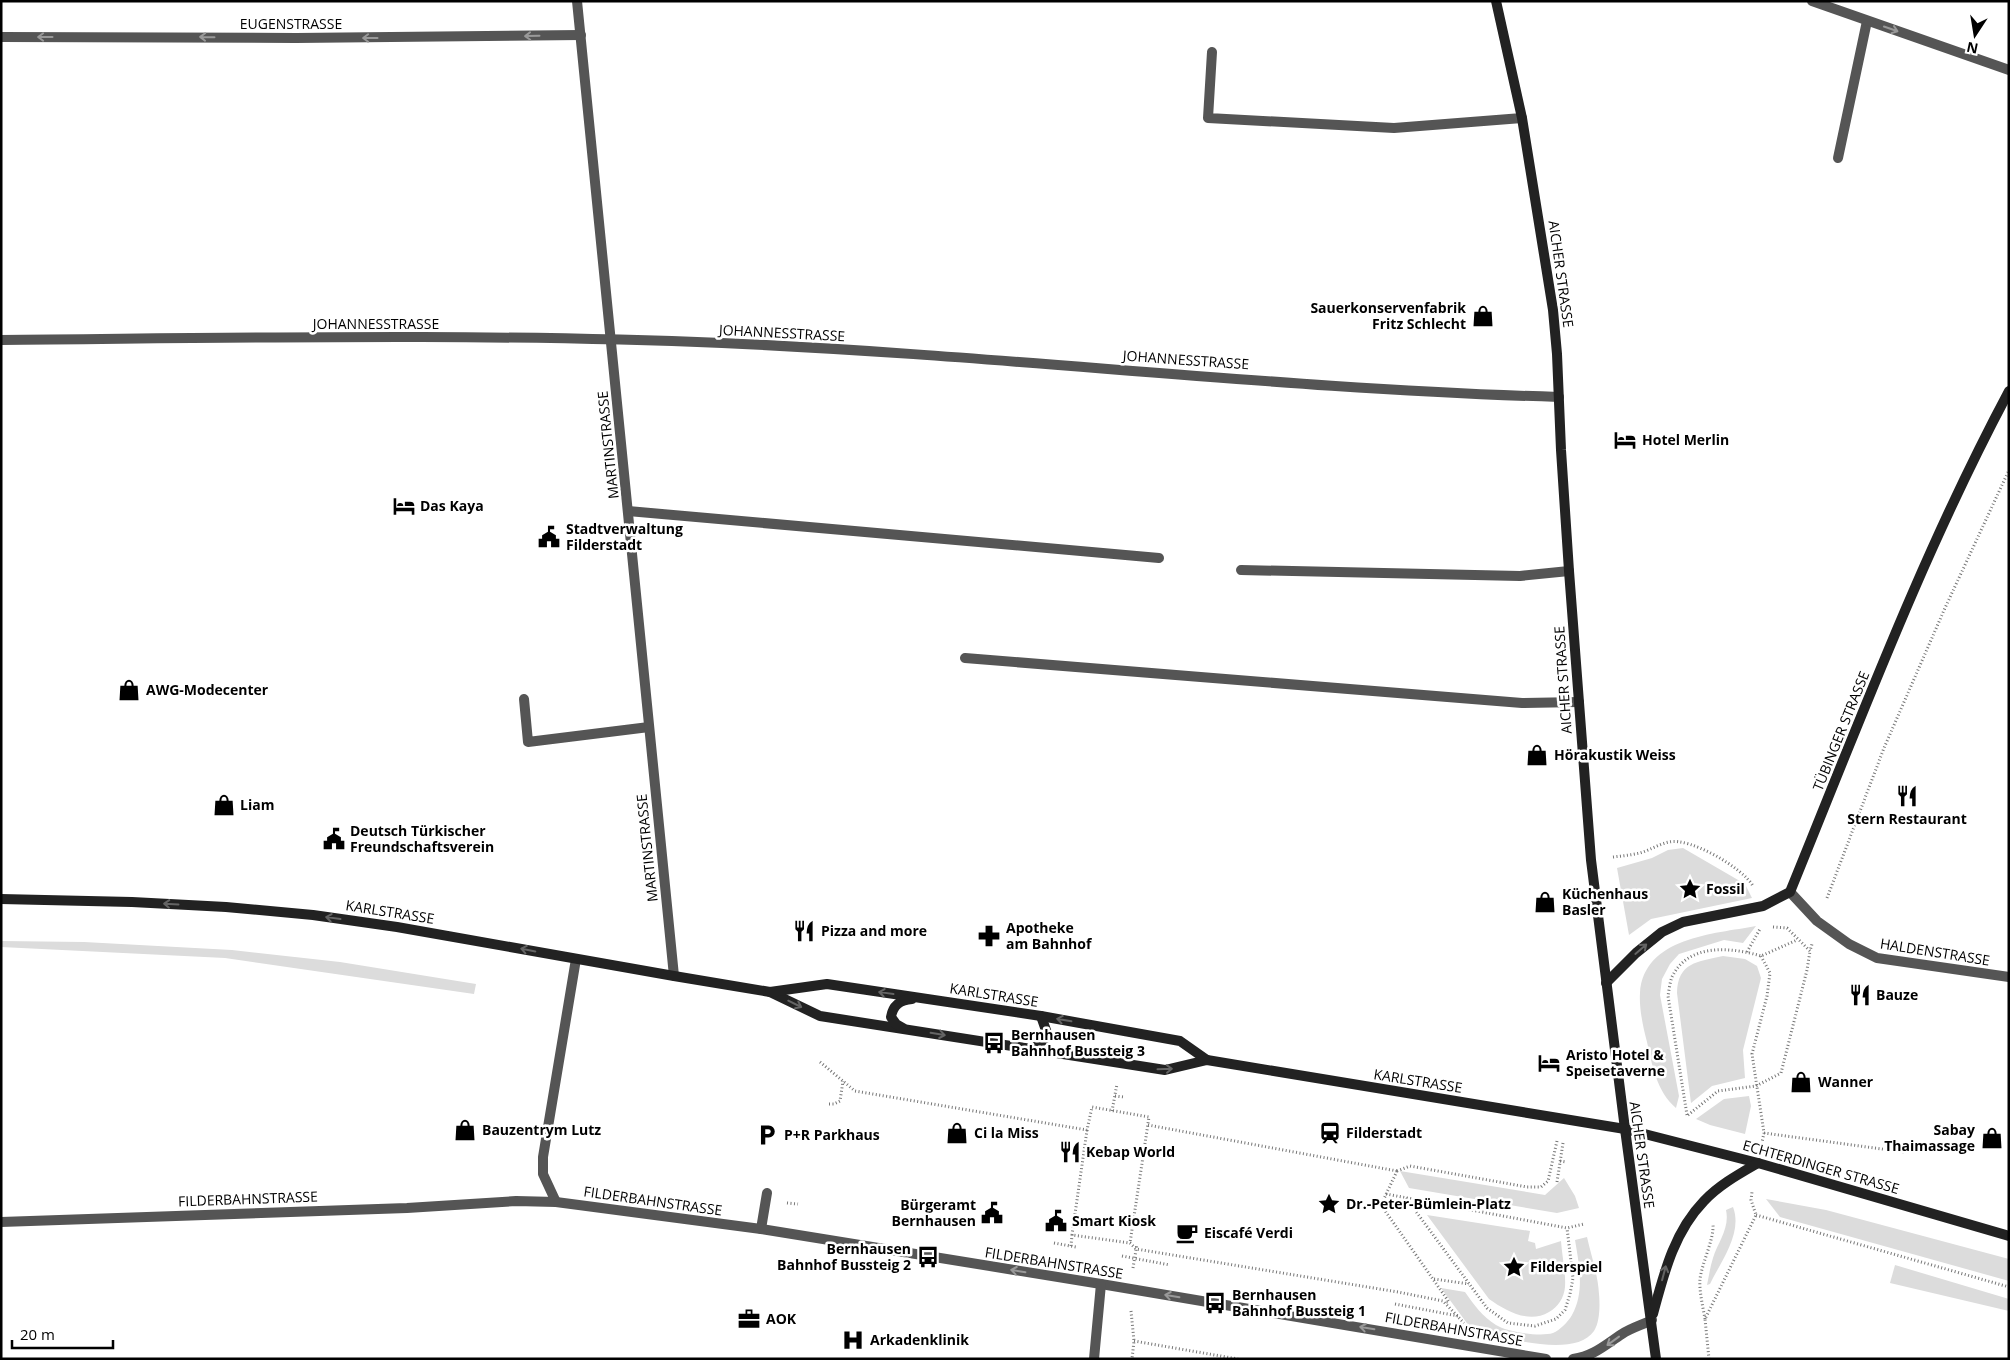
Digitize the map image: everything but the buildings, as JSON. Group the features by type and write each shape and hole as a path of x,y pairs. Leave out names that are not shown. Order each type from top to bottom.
{"main road":[{"name":"AICHER STRASSE","path":"1496,1 1522,118 1553,310 1558,354 1578,702 1591,860 1656,1359"},
{"name":"TÜBINGER STRASSE","path":"1790,892 1912,593 1986,434 2009,391"},
{"path":"1606,983 1662,932 1683,922 1763,906 1790,892"},
{"name":"KARLSTRASSE","path":"1,900 217,906 313,915 397,927 770,992 820,1016 1165,1070 1207,1060 1625,1129"},
{"name":"KARLSTRASSE","path":"770,992 827,984 1041,1016 1180,1041 1207,1060"},
{"path":"904,1029 896,1024 891,1017 892,1009 898,1003 921,998"},
{"path":"1033,1049 1048,1036 1041,1016"},
{"name":"ECHTERDINGER STRASSE","path":"1625,1129 1758,1163 2009,1236"},
{"path":"1652,1320 1667,1264 1680,1232 1704,1201 1730,1180 1758,1163"}],"street":[{"name":"MARTINSTRASSE","path":"578,1 674,976"},
{"path":"1812,1 2009,70"},
{"path":"1838,158 1867,21"},
{"name":"EUGENSTRASSE","path":"1,37 296,38 581,35"},
{"path":"1212,52 1208,118 1394,128 1522,118"},
{"name":"JOHANNESSTRASSE","path":"1,340 472,337 723,343 936,356 1359,387 1559,397"},
{"path":"628,511 1159,558"},
{"path":"1242,570 1520,576 1569,571"},
{"path":"965,658 1522,703 1578,702"},
{"path":"524,698 528,742 649,727"},
{"name":"HALDENSTRASSE","path":"1790,892 1817,922 1849,944 1877,958 2009,978"},
{"path":"556,1202 543,1174 543,1157 576,959"},
{"path":"761,1229 767,1193"},
{"name":"FILDERBAHNSTRASSE","path":"1,1222 407,1208 516,1201 556,1202 761,1229 1130,1288 1546,1359"},
{"path":"1094,1359 1101,1284"},
{"path":"1573,1359 1586,1357 1600,1350 1624,1333 1652,1320"}],"path":[{"path":"1817,922 1884,748 1945,608 2009,470"},
{"path":"1591,860 1639,853 1670,841 1687,843 1730,864 1750,881 1763,906"},
{"path":"1746,952 1762,926"},
{"path":"1770,927 1787,928 1797,940 1761,956 1722,949 1700,952 1683,961 1672,977 1668,996 1687,1115 1718,1091 1756,1086 1781,1073 1810,951"},
{"path":"1758,1163 1764,1133 1752,1054 1767,996 1770,973 1761,956"},
{"path":"820,1062 855,1091 1087,1130"},
{"path":"829,1104 840,1101 843,1081"},
{"path":"1115,1096 1124,1097"},
{"path":"1071,1246 1087,1130 1092,1107 1149,1117 1130,1243"},
{"path":"1148,1125 1397,1171 1410,1166 1541,1187 1548,1181 1553,1165 1561,1119"},
{"path":"1764,1133 1904,1152"},
{"path":"1557,1182 1563,1143"},
{"path":"1560,1161 1566,1162"},
{"path":"1072,1235 1130,1243 1136,1249 1449,1302 1380,1205 1397,1171"},
{"path":"1386,1194 1567,1228 1584,1224"},
{"path":"1406,1198 1487,1308 1508,1323 1535,1326 1556,1319 1565,1310 1573,1278 1567,1228"},
{"path":"1705,1319 1756,1215 2009,1287"},
{"path":"1709,1359 1700,1281 1704,1257 1713,1230 1712,1217"},
{"path":"1054,1243 1076,1247"},
{"path":"1122,1256 1170,1265"},
{"path":"1433,1278 1469,1284"},
{"path":"1130,1288 1134,1342 1132,1359"},
{"path":"1395,1304 1459,1316"},
{"path":"1134,1342 1238,1359"}],"shaded area":[{"path":"1683,848 1745,884 1752,898 1651,919 1629,935 1617,868 1652,858 1668,850"},
{"path":"1756,926 1743,943 1724,940 1679,954 1670,964 1662,979 1660,995 1679,1096 1676,1108 1664,1094 1656,1078 1651,1060 1640,1005 1640,993 1644,974 1654,960 1667,949 1702,936"},
{"path":"1,941 84,942 232,950 340,962 476,984 474,994 225,958 1,947"},
{"path":"1723,956 1745,959 1757,966 1761,978 1743,1050 1745,1078 1712,1086 1691,1103 1677,993 1678,983 1685,969 1691,965"},
{"path":"1749,1096 1751,1106 1745,1134 1710,1125 1696,1119 1724,1099"},
{"path":"1400,1171 1545,1195 1564,1178 1575,1196 1579,1208 1557,1213 1409,1188"},
{"path":"1766,1199 1826,1210 2009,1259 2009,1281 1780,1217"},
{"path":"1733,1207 1735,1227 1733,1237 1710,1284 1707,1285 1713,1258 1725,1229 1726,1210"},
{"path":"1427,1215 1530,1231 1528,1241 1535,1243 1536,1249 1561,1241 1565,1282 1560,1302 1549,1312 1534,1317 1510,1312 1489,1299"},
{"path":"1587,1237 1597,1280 1599,1308 1596,1327 1584,1340 1570,1344 1536,1344 1472,1330 1441,1288 1465,1292 1475,1306 1491,1322 1501,1328 1532,1334 1553,1333 1566,1323 1576,1306 1579,1297 1580,1278 1575,1240"},
{"path":"1895,1265 2009,1299 2009,1311 1890,1283"}],"place":[{"name":"Sauerkonservenfabrik Fritz Schlecht","path":"1483,316"},
{"name":"Hotel Merlin","path":"1625,440"},
{"name":"Das Kaya","path":"404,506"},
{"name":"Stadtverwaltung Filderstadt","path":"549,537"},
{"name":"AWG-Modecenter","path":"129,690"},
{"name":"Hörakustik Weiss","path":"1537,755"},
{"name":"Stern Restaurant","path":"1907,796"},
{"name":"Liam","path":"224,805"},
{"name":"Deutsch Türkischer Freundschaftsverein","path":"334,839"},
{"name":"Fossil","path":"1690,889"},
{"name":"Küchenhaus Basler","path":"1545,902"},
{"name":"Pizza and more","path":"804,931"},
{"name":"Apotheke am Bahnhof","path":"989,936"},
{"name":"Bauze","path":"1860,995"},
{"name":"Bernhausen Bahnhof Bussteig 3","path":"994,1043"},
{"name":"Aristo Hotel & Speisetaverne","path":"1549,1063"},
{"name":"Wanner","path":"1801,1082"},
{"name":"Bauzentrym Lutz","path":"465,1130"},
{"name":"Ci la Miss","path":"957,1133"},
{"name":"Filderstadt","path":"1330,1133"},
{"name":"P+R Parkhaus","path":"767,1135"},
{"name":"Sabay Thaimassage","path":"1992,1138"},
{"name":"Kebap World","path":"1070,1152"},
{"name":"Dr.-Peter-Bümlein-Platz","path":"1329,1204"},
{"name":"Bürgeramt Bernhausen","path":"992,1213"},
{"name":"Smart Kiosk","path":"1056,1221"},
{"name":"Eiscafé Verdi","path":"1187,1233"},
{"name":"Bernhausen Bahnhof Bussteig 2","path":"928,1257"},
{"name":"Filderspiel","path":"1514,1267"},
{"name":"Bernhausen Bahnhof Bussteig 1","path":"1215,1303"},
{"name":"AOK","path":"749,1319"},
{"name":"Arkadenklinik","path":"853,1340"}]}
